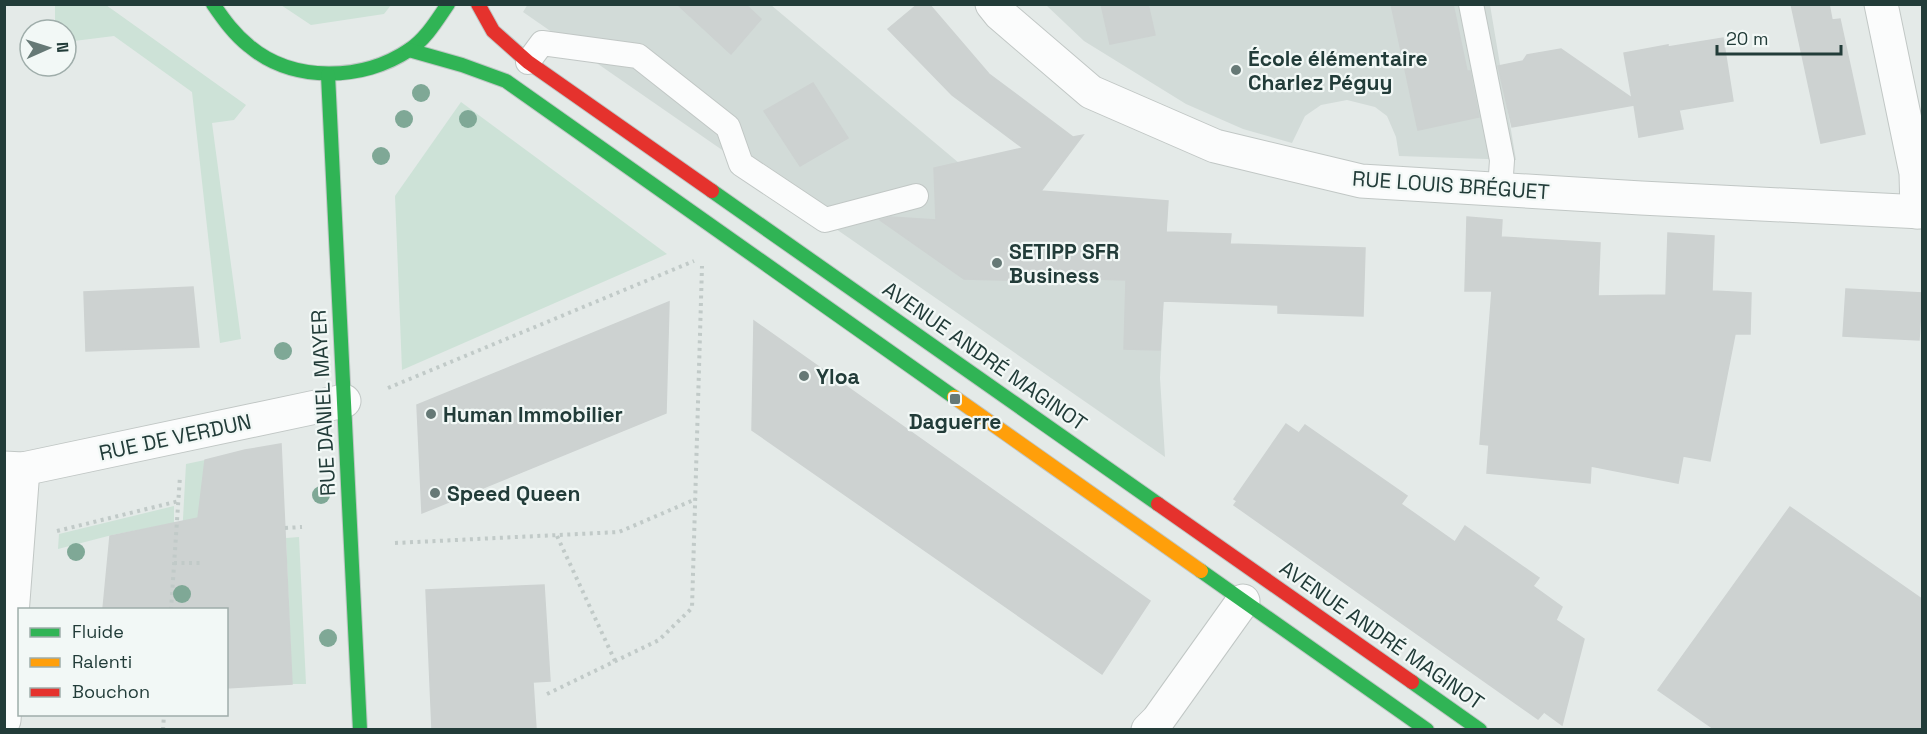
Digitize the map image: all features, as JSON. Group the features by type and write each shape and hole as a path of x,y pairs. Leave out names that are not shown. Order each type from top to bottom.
{"main road":[{"path":"213,4 222,21 251,49 287,68 328,75 370,69 409,50 434,27 448,4"},
{"name":"AVENUE ANDRÉ MAGINOT","path":"478,4 493,31 528,62 1480,729"},
{"path":"409,50 462,65 506,81 1426,729"},
{"name":"RUE DANIEL MAYER","path":"328,75 360,729"}],"street":[{"name":"RUE LOUIS BRÉGUET","path":"992,4 1000,14 1091,92 1215,146 1361,180 1500,190 1920,212"},
{"path":"1881,4 1916,173 1920,212"},
{"name":"RUE DE VERDUN","path":"14,468 344,401"},
{"path":"4,720 14,468"},
{"path":"1148,729 1158,720 1243,601"}],"lane":[{"path":"1471,4 1502,160 1500,190"},
{"path":"528,62 542,43 638,56 728,127 741,164 825,220 916,196"}],"path":[{"path":"388,388 702,258 692,608 659,640 547,694"},
{"path":"171,608 181,470"},
{"path":"395,543 619,532 696,499"},
{"path":"49,533 179,501"},
{"path":"285,528 302,527"},
{"path":"557,536 615,661"},
{"path":"174,563 203,563"}],"shaded area":[{"path":"528,4 771,5 1003,200 1054,193 1168,201 1160,378 1165,457 523,12"},
{"path":"1046,5 1490,5 1516,160 1399,156 1396,137 1387,116 1375,107 1347,100 1321,105 1305,116 1292,143 1243,129 1186,104 1084,41"}],"green space":[{"path":"55,5 106,5 246,105 234,120 212,123 241,339 220,343 192,92 114,36 78,40 78,18 55,18"},
{"path":"281,5 391,5 384,14 311,25"},
{"path":"461,102 667,254 402,370 395,196"},
{"path":"205,460 200,504 202,555 181,555 186,464"},
{"path":"174,506 174,523 112,535 58,549 59,534"},
{"path":"299,537 306,684 292,684 286,538"}],"building":[{"path":"677,4 745,4 761,19 731,54"},
{"path":"918,4 929,4 989,74 1073,137 1083,135 1041,191 1168,201 1166,232 1231,234 1230,244 1365,248 1363,316 1278,313 1278,305 1163,301 1160,350 1124,349 1126,280 1031,277 1031,281 964,279 880,220 890,217 936,220 934,168 1023,148 952,95 888,29"},
{"path":"1101,4 1148,4 1155,35 1110,44"},
{"path":"1391,4 1453,4 1479,117 1418,130"},
{"path":"1791,4 1829,4 1832,20 1840,19 1865,134 1821,143"},
{"path":"1723,38 1733,101 1679,110 1683,129 1639,137 1634,105 1512,127 1498,66 1523,61 1527,55 1561,49 1632,98 1624,53"},
{"path":"813,83 848,138 800,166 764,111"},
{"path":"1467,217 1502,220 1501,237 1600,243 1598,296 1666,295 1668,233 1714,236 1712,291 1751,293 1750,334 1735,334 1710,461 1683,456 1678,483 1591,466 1590,483 1487,473 1489,445 1480,444 1492,291 1465,291"},
{"path":"193,287 199,347 86,351 84,292"},
{"path":"1846,289 1922,293 1919,340 1843,336"},
{"path":"669,302 666,413 422,513 417,405"},
{"path":"754,321 1150,601 1102,674 752,430"},
{"path":"1286,424 1299,433 1305,425 1407,496 1401,504 1455,542 1465,526 1539,578 1533,586 1562,607 1556,620 1584,639 1562,725 1544,712 1538,719 1234,505 1237,501 1234,499"},
{"path":"281,444 292,684 228,688 228,608 103,608 110,536 198,518 205,460"},
{"path":"1790,507 1923,600 1923,729 1714,729 1658,690"},
{"path":"544,585 550,681 533,682 536,729 432,729 426,590"}],"traffic: fast":[{"path":"213,4 239,37 267,58 286,67 307,72 328,73 371,68 409,50 426,35 448,4"},
{"path":"409,50 462,65 506,81 954,397"},
{"path":"328,75 360,730"},
{"path":"712,191 1158,504"},
{"path":"1201,571 1427,730"},
{"path":"1412,682 1480,730"}],"traffic: slow":[{"path":"954,397 1201,571"}],"traffic: jam":[{"path":"478,4 493,31 528,62 712,191"},
{"path":"1158,504 1412,682"}],"place":[{"name":"École élémentaire Charlez Péguy","path":"1236,70"},
{"name":"SETIPP SFR Business","path":"997,263"},
{"name":"Yloa","path":"804,376"},
{"name":"Daguerre","path":"955,399"},
{"name":"Human Immobilier","path":"431,414"},
{"name":"Speed Queen","path":"435,493"}]}
